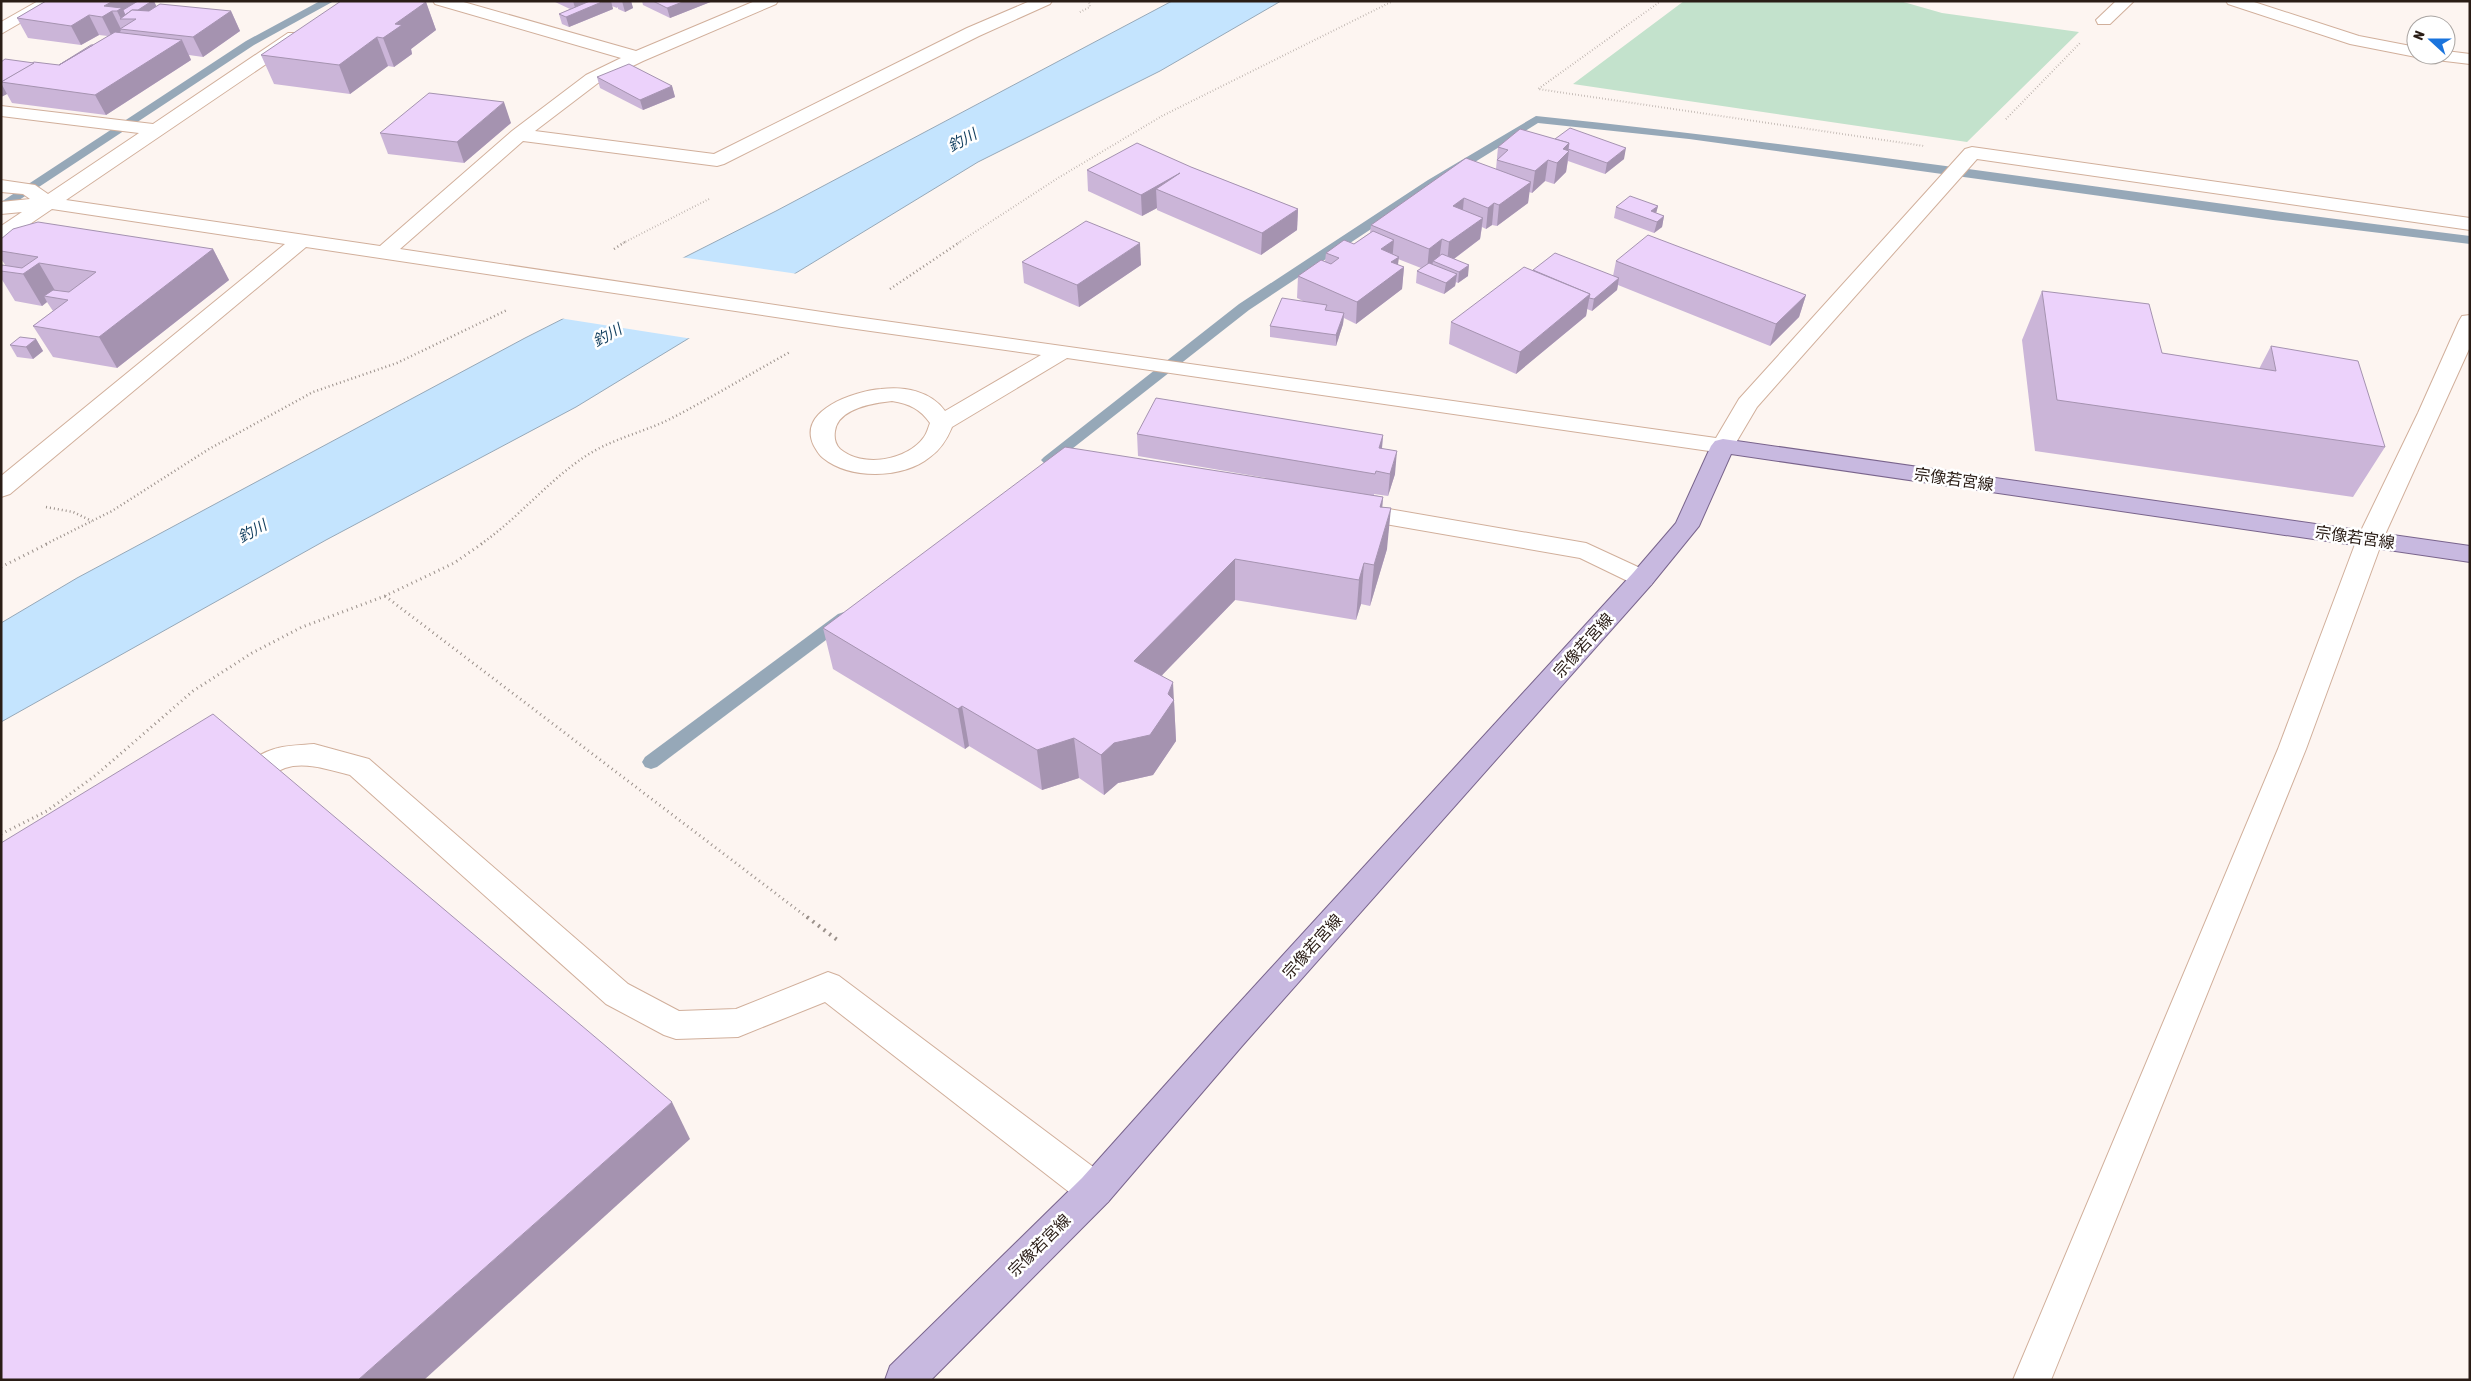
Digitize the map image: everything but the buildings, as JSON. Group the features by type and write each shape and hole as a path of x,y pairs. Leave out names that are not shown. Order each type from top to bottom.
{"main road":[{"name":"宗像若宮線","path":"904,1380 1095,1190 1230,1036 1642,579 1687,526 1723,446 2470,554"}],"street":[{"path":"1,29 50,1"},
{"path":"441,1 637,57"},
{"path":"384,253 519,136 592,79 637,57 770,1"},
{"path":"519,136 717,160 973,32 1044,1"},
{"path":"2104,20 2126,1"},
{"path":"2234,1 2356,40 2406,50"},
{"path":"1,235 307,30"},
{"path":"2456,57 2470,59"},
{"path":"1,111 156,130"},
{"path":"1,208 48,203 813,317 1063,350 1723,446 1747,404 1972,153 2470,224"},
{"path":"1,186 28,189 48,203"},
{"path":"1,489 301,241"},
{"path":"2032,1380 2292,749 2370,539 2430,413 2470,321"},
{"path":"942,422 1063,350"},
{"path":"890,394 909,396 926,402 937,411 942,422 940,435 930,448 915,458 895,464 874,467 853,465 831,454 826,449 821,436 825,424 835,412 850,402 870,396 890,394"},
{"path":"1330,507 1586,551 1642,579"},
{"path":"214,799 279,758 314,755 359,767 617,994 676,1025 738,1023 828,986 1095,1190"}],"path":[{"path":"1,834 47,811 96,775 193,691 252,654 302,628 385,596 454,563 490,538 559,476 589,454 621,437 668,420 842,321 1061,175 1162,116 1255,67 1342,29 1393,1"},
{"path":"1661,1 1538,89 1972,153 2104,20"},
{"path":"1,568 112,511 209,449 313,392 397,363 567,280"},
{"path":"385,596 846,946"}],"green space":[{"path":"1684,1 1900,1 1942,13 2079,32 1967,142 1573,84"}],"water":[{"name":"釣川","path":"1172,1 1281,1 1160,71 978,162 576,407 326,540 1,722 1,623 77,578 525,338 776,211"}],"pier":[{"path":"680,257 798,274 693,339 559,318"}],"waterway":[{"path":"1,208 250,43 297,16 329,1"},
{"path":"1049,460 1244,307 1432,183 1536,119 1689,135 2273,216 2470,240"},
{"path":"651,762 844,618"}]}
